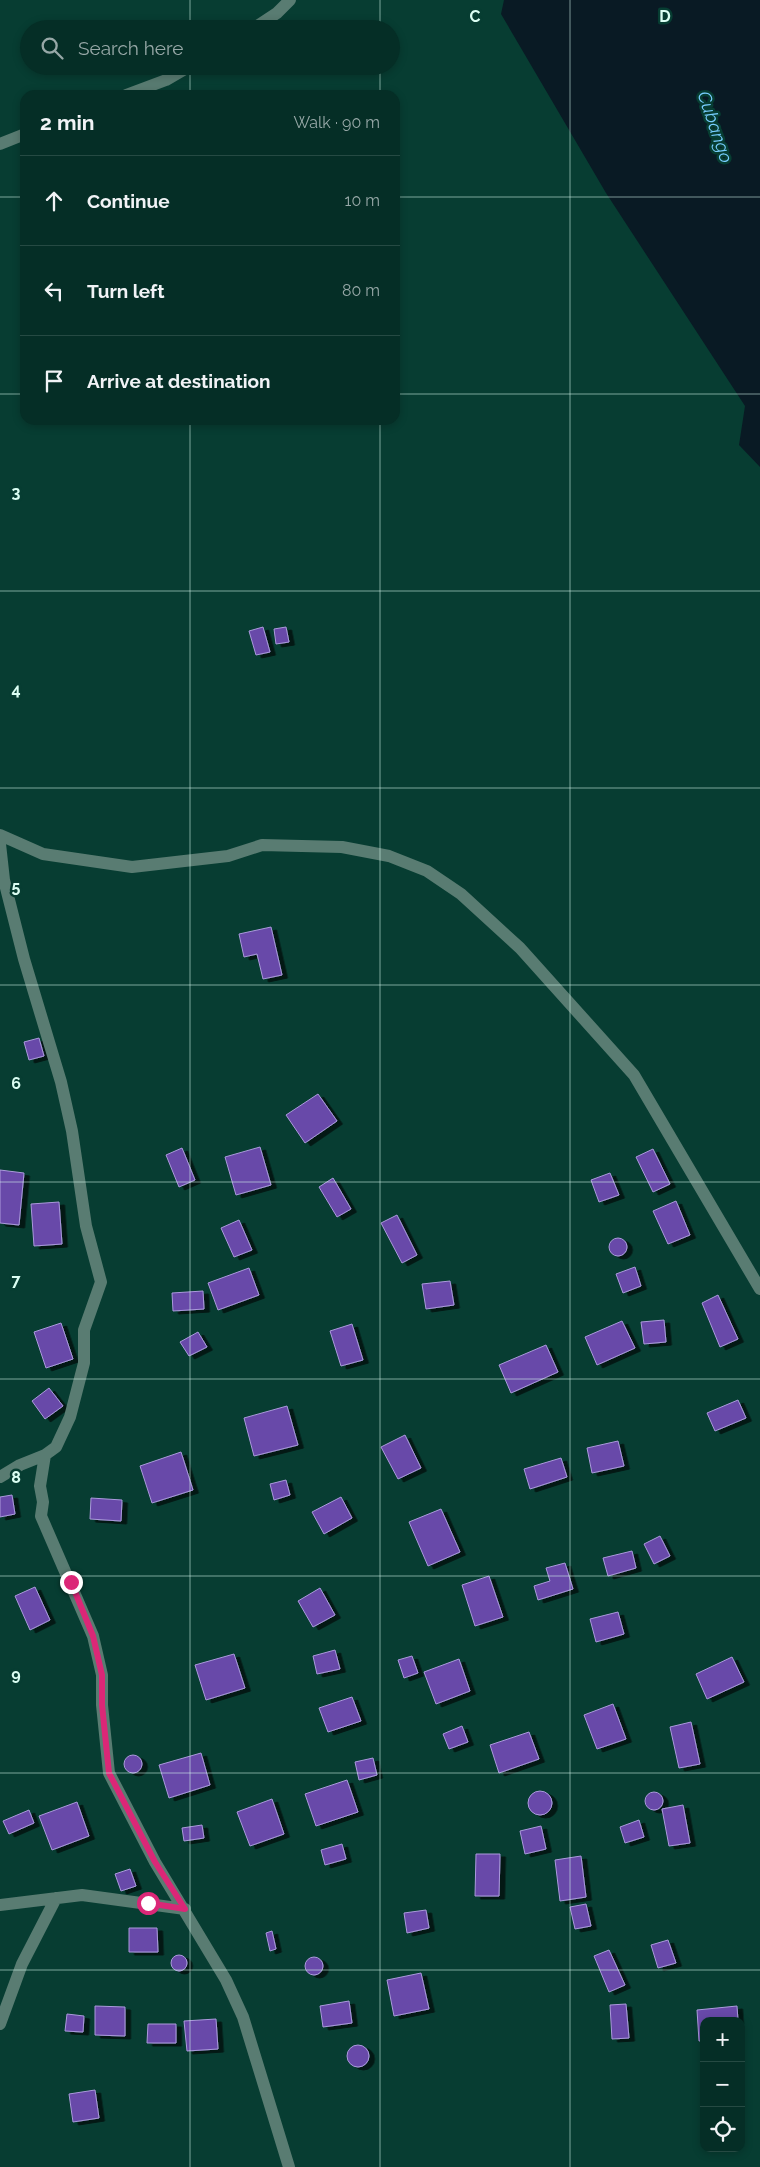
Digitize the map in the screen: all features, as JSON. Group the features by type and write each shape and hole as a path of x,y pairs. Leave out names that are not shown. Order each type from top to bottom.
{"lane":[{"path":"266,20 290,0"},
{"path":"139,90 175,75"},
{"path":"0,144 20,136"},
{"path":"0,835 43,854 132,867 228,856 262,845 342,847 388,856 427,870 461,894 520,948 634,1075 760,1289"},
{"path":"0,844 4,880 24,959 61,1082 72,1131 86,1226 100,1282 84,1330 84,1363 70,1416 56,1447 45,1456 20,1465 0,1477"},
{"path":"45,1456 40,1486 43,1502 41,1516 93,1636 102,1675 102,1705 109,1773 155,1862 226,1980 244,2017 290,2167"},
{"path":"0,1904 82,1895 185,1909"},
{"path":"0,2024 22,1964 56,1898"}],"water":[{"name":"Cubango","path":"504,0 760,0 760,467 739,445 745,406 606,193 501,14"}],"building":[{"path":"263,627 270,652 256,655 249,631"},
{"path":"286,627 289,642 276,644 274,629"},
{"path":"271,927 282,975 263,979 257,954 244,957 239,934"},
{"path":"39,1038 44,1056 29,1060 24,1042"},
{"path":"318,1094 337,1121 305,1143 286,1115"},
{"path":"260,1147 271,1185 236,1195 225,1157"},
{"path":"182,1148 195,1180 179,1187 166,1155"},
{"path":"653,1149 670,1184 653,1192 636,1157"},
{"path":"0,1170 24,1173 19,1225 0,1223"},
{"path":"610,1173 619,1195 599,1202 591,1180"},
{"path":"333,1178 351,1209 337,1217 319,1187"},
{"path":"676,1201 690,1235 668,1244 653,1211"},
{"path":"59,1202 62,1244 34,1246 31,1204"},
{"path":"397,1215 417,1255 402,1263 381,1223"},
{"path":"239,1220 252,1250 234,1257 221,1228"},
{"path":"618,1238 624,1241 627,1247 624,1253 618,1256 612,1253 609,1247 612,1241"},
{"path":"635,1267 641,1286 623,1293 616,1274"},
{"path":"249,1268 259,1295 218,1310 208,1283"},
{"path":"450,1281 454,1305 426,1309 422,1284"},
{"path":"203,1291 204,1309 173,1311 172,1293"},
{"path":"718,1295 738,1339 720,1347 702,1303"},
{"path":"664,1320 666,1342 644,1344 641,1322"},
{"path":"622,1321 635,1348 597,1365 585,1337"},
{"path":"61,1323 73,1359 46,1368 34,1332"},
{"path":"352,1324 363,1360 341,1366 330,1331"},
{"path":"198,1332 207,1347 189,1356 180,1342"},
{"path":"546,1345 558,1372 511,1393 499,1365"},
{"path":"49,1388 63,1406 45,1419 32,1401"},
{"path":"738,1400 746,1418 715,1431 707,1413"},
{"path":"287,1406 298,1445 254,1456 244,1418"},
{"path":"405,1435 421,1468 398,1479 381,1447"},
{"path":"618,1441 624,1466 592,1473 587,1448"},
{"path":"181,1452 193,1490 152,1503 140,1466"},
{"path":"561,1458 567,1477 530,1489 524,1469"},
{"path":"286,1480 290,1495 274,1500 270,1484"},
{"path":"12,1495 15,1514 0,1517 0,1497"},
{"path":"341,1497 352,1518 324,1534 312,1512"},
{"path":"91,1498 122,1500 121,1521 90,1519"},
{"path":"441,1509 460,1552 428,1566 409,1522"},
{"path":"660,1536 670,1556 654,1564 644,1544"},
{"path":"632,1551 636,1568 608,1576 603,1558"},
{"path":"565,1563 573,1589 538,1600 534,1586 550,1581 546,1568"},
{"path":"489,1576 503,1617 475,1626 462,1585"},
{"path":"35,1587 50,1620 30,1630 15,1596"},
{"path":"320,1588 335,1615 313,1627 298,1601"},
{"path":"618,1612 624,1634 596,1642 590,1619"},
{"path":"335,1650 340,1669 317,1674 313,1656"},
{"path":"234,1654 245,1688 206,1700 195,1665"},
{"path":"412,1656 418,1673 404,1678 398,1660"},
{"path":"732,1657 744,1682 707,1699 696,1674"},
{"path":"459,1659 470,1691 436,1704 424,1672"},
{"path":"352,1697 361,1721 328,1732 319,1708"},
{"path":"613,1704 626,1739 597,1749 584,1715"},
{"path":"691,1722 700,1764 679,1768 670,1727"},
{"path":"462,1726 468,1742 449,1749 443,1734"},
{"path":"529,1732 539,1759 499,1773 490,1745"},
{"path":"201,1753 210,1785 169,1798 159,1765"},
{"path":"133,1755 139,1758 142,1764 139,1770 133,1773 127,1770 124,1764 127,1758"},
{"path":"373,1758 377,1775 359,1780 355,1762"},
{"path":"347,1780 358,1812 316,1826 305,1794"},
{"path":"540,1791 549,1794 552,1803 549,1812 540,1815 531,1812 528,1803 531,1794"},
{"path":"650,1792 658,1792 663,1797 661,1808 650,1810 645,1805 645,1797"},
{"path":"272,1799 284,1834 250,1846 237,1812"},
{"path":"77,1802 89,1836 52,1850 39,1816"},
{"path":"683,1805 690,1843 669,1846 662,1809"},
{"path":"29,1810 34,1823 9,1834 3,1821"},
{"path":"639,1820 644,1837 625,1843 620,1827"},
{"path":"202,1825 204,1838 184,1841 182,1828"},
{"path":"541,1826 546,1849 525,1854 520,1831"},
{"path":"342,1844 346,1859 325,1865 321,1850"},
{"path":"476,1854 500,1854 499,1896 475,1896"},
{"path":"581,1856 586,1897 560,1901 555,1860"},
{"path":"130,1869 136,1886 121,1891 115,1874"},
{"path":"586,1904 591,1926 575,1929 570,1907"},
{"path":"426,1910 429,1928 407,1933 404,1913"},
{"path":"129,1928 157,1928 158,1952 129,1952"},
{"path":"272,1931 276,1949 270,1951 266,1933"},
{"path":"668,1940 676,1963 658,1968 651,1945"},
{"path":"609,1950 625,1985 609,1992 594,1956"},
{"path":"176,1955 182,1955 187,1960 185,1969 176,1971 171,1966 171,1960"},
{"path":"314,1957 320,1960 323,1966 320,1972 314,1975 308,1972 305,1966 308,1960"},
{"path":"421,1973 429,2009 394,2016 387,1980"},
{"path":"349,2001 352,2023 323,2027 320,2006"},
{"path":"626,2004 629,2038 612,2039 610,2005"},
{"path":"95,2006 125,2007 125,2036 95,2035"},
{"path":"737,2006 738,2017 700,2017 699,2041 697,2010"},
{"path":"67,2014 84,2016 83,2032 65,2031"},
{"path":"216,2019 218,2049 187,2051 184,2021"},
{"path":"148,2024 176,2024 176,2043 147,2043"},
{"path":"358,2045 366,2048 369,2056 366,2064 358,2067 350,2064 347,2056 350,2048"},
{"path":"95,2090 99,2118 73,2122 69,2094"}],"route":[{"path":"71,1582 93,1636 102,1675 102,1705 109,1773 155,1862 185,1909 148,1903"}]}
